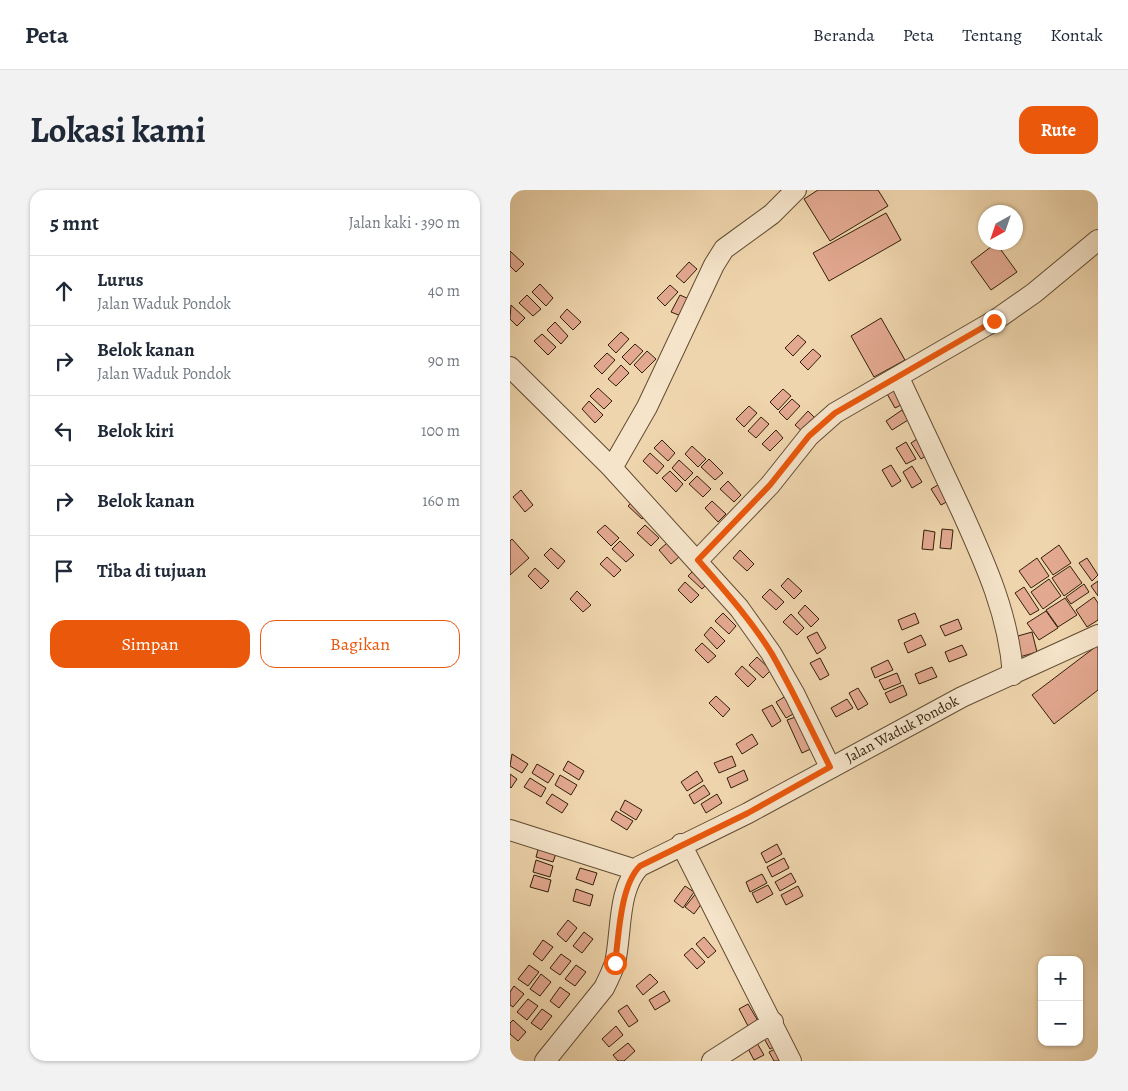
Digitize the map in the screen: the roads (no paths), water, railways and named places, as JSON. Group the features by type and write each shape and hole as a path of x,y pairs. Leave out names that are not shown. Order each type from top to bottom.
{"street":[{"path":"612,468 647,407 714,265 724,249 772,214 796,190"},
{"path":"698,560 770,485 809,436 835,413 899,378 994,321 1098,240"},
{"path":"510,367 612,468 740,608 771,653 795,695 830,767"},
{"path":"899,378 983,560 1001,606 1011,647 1013,675"},
{"name":"Jalan Waduk Pondok","path":"636,870 649,860 748,813 830,767 962,698 1098,635"},
{"path":"510,830 636,870 627,890 615,963 610,976 604,988 545,1061"},
{"path":"681,844 773,1022 791,1061"},
{"path":"712,1061 773,1022"}]}
